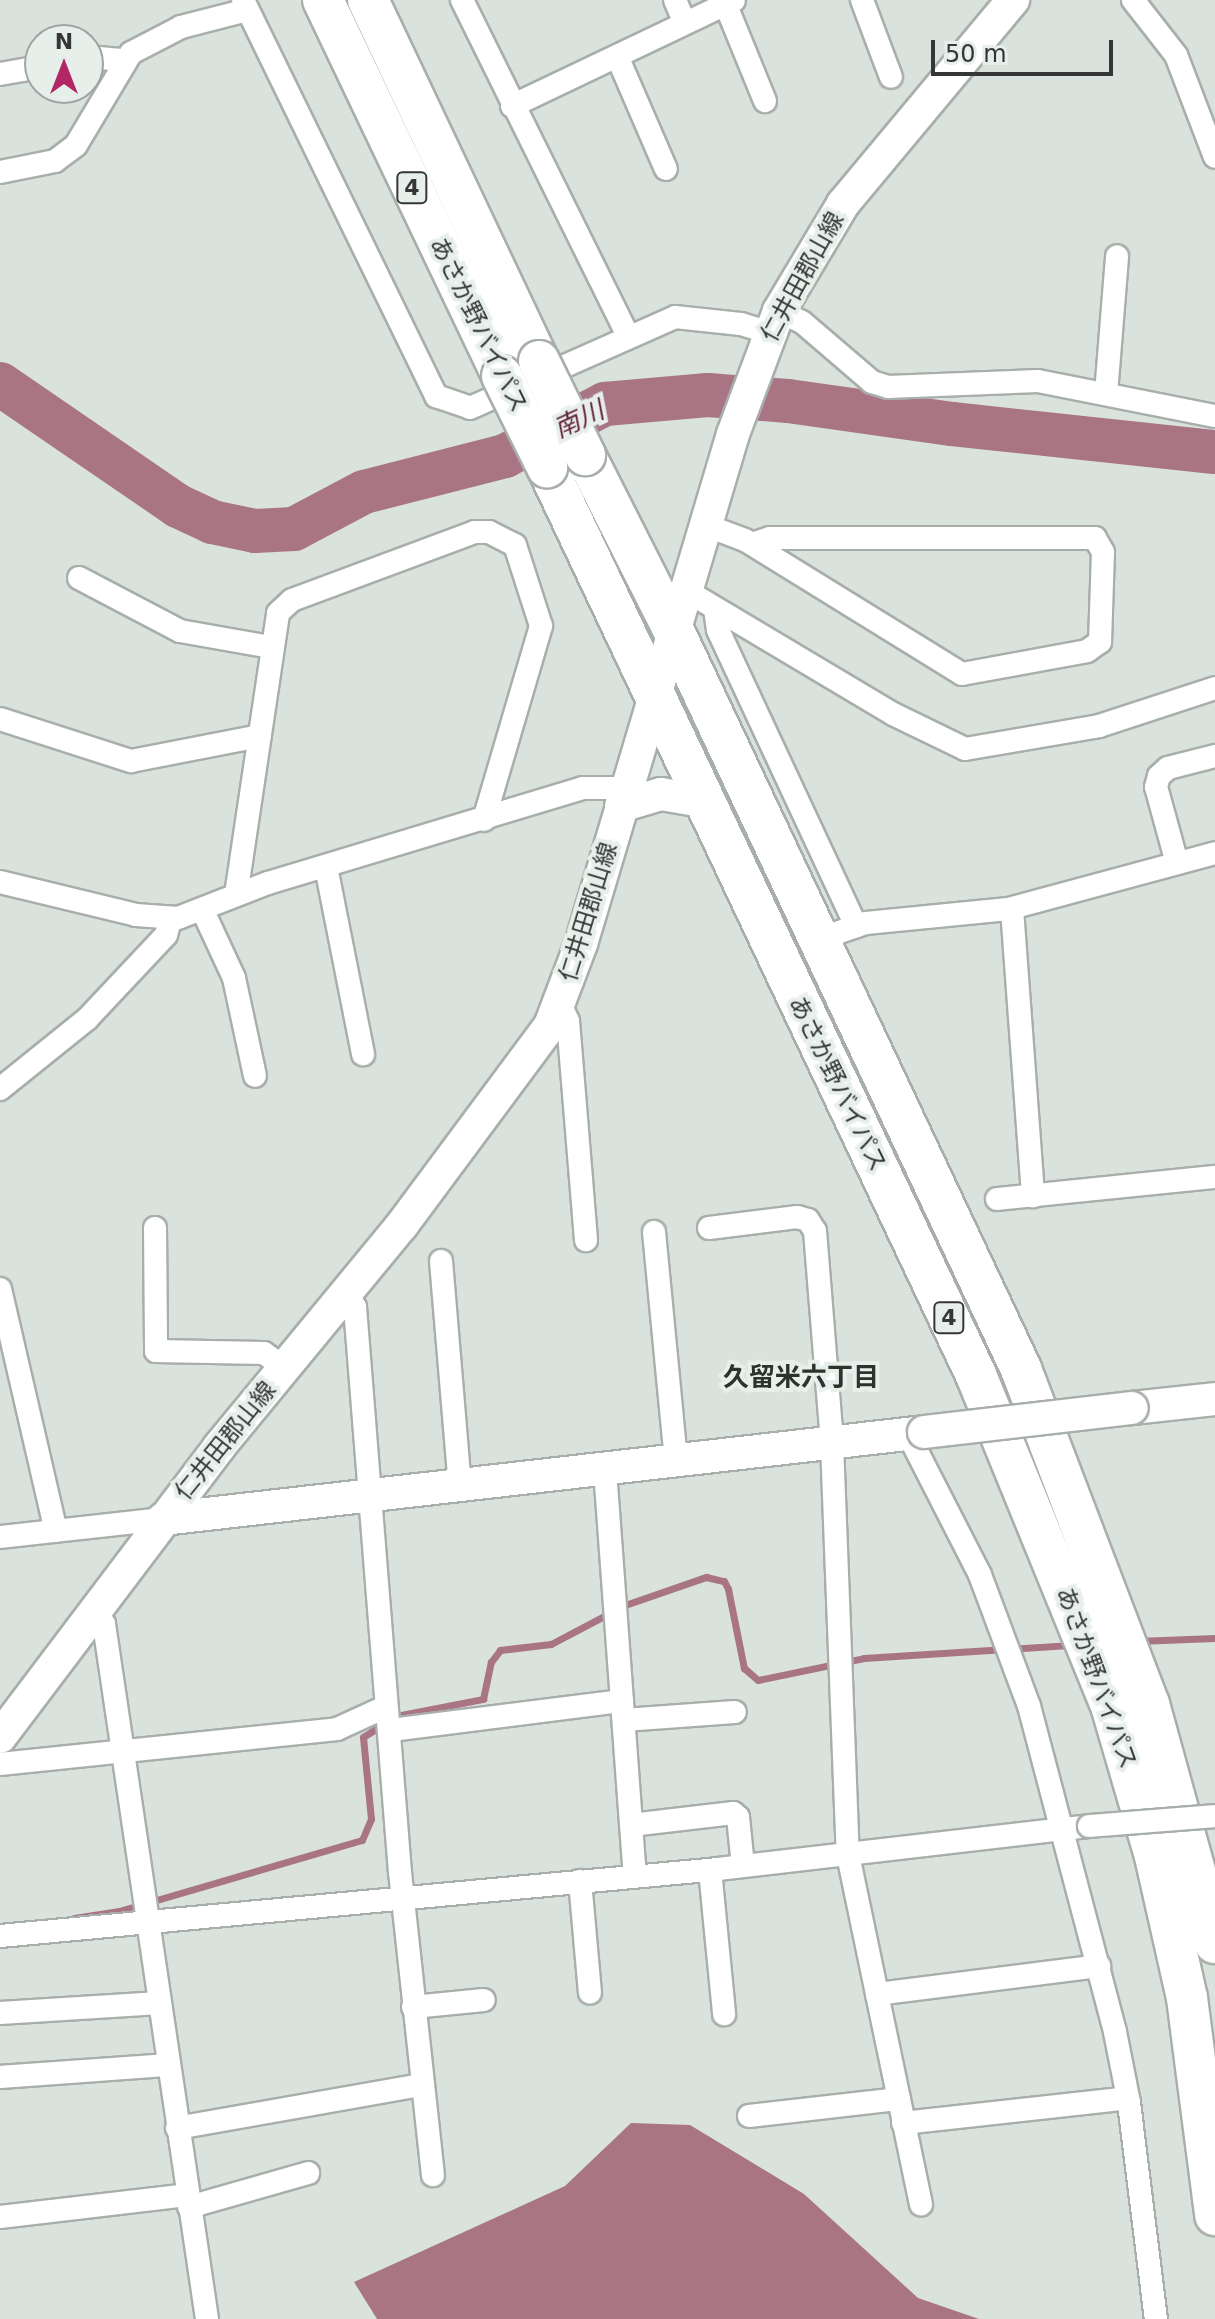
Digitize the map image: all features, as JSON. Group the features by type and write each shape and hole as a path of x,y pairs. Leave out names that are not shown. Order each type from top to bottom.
{"highway":[{"name":"あさか野バイパス","path":"323,0 502,376 655,687 976,1375 1112,1709 1155,1856 1187,1998 1215,2215"},
{"name":"あさか野バイパス","path":"370,0 539,361 673,629 816,940 1021,1369 1149,1704 1215,1943"}],"main road":[{"name":"仁井田郡山線","path":"0,1737 163,1519 346,1293 537,1048 560,1004 733,434 769,334 843,204 1013,0"},
{"path":"623,797 661,794 707,802"},
{"path":"163,1519 1215,1399"}],"street":[{"path":"462,0 627,334"},
{"path":"862,0 891,77"},
{"path":"1133,0 1176,55 1215,157"},
{"path":"512,106 617,56 680,10 730,2 765,101"},
{"path":"0,172 55,161 76,145 124,60 181,27 245,5 436,396 470,408 627,334 675,317 741,324 769,334 802,322 872,382 888,387 1038,381 1215,416"},
{"path":"617,56 666,169"},
{"path":"104,58 124,60"},
{"path":"0,74 24,70"},
{"path":"1106,394 1117,256"},
{"path":"705,525 752,544 962,674 1087,651 1100,642 1103,552 1095,538 770,538 752,544"},
{"path":"236,895 276,617 292,600 475,532 512,540 541,626 484,820"},
{"path":"79,578 180,631 271,647"},
{"path":"685,590 893,714 965,749 1099,726 1215,688"},
{"path":"715,609 718,630 856,926"},
{"path":"0,719 131,761 260,736"},
{"path":"1177,863 1156,787 1159,776 1168,768 1215,756"},
{"path":"0,882 171,918 583,788 623,797"},
{"path":"816,940 856,926 1012,909 1215,853"},
{"path":"326,867 363,1054"},
{"path":"202,909 234,978 255,1076"},
{"path":"1012,909 1033,1196"},
{"path":"0,1089 87,1019 166,935 171,918"},
{"path":"560,1004 568,1021 586,1240"},
{"path":"997,1199 1215,1177"},
{"path":"709,1228 797,1217 813,1225 832,1444 848,1855 921,2204"},
{"path":"155,1228 156,1351 264,1353 285,1368"},
{"path":"654,1232 676,1462"},
{"path":"441,1261 460,1487"},
{"path":"0,1289 56,1531"},
{"path":"346,1293 355,1307 402,1898 433,2175"},
{"path":"916,1433 1006,1641 1099,1966 1128,2098 1156,2319"},
{"path":"605,1470 635,1876"},
{"path":"0,1537 163,1519"},
{"path":"95,1612 104,1624 207,2319"},
{"path":"0,1764 337,1729 385,1707"},
{"path":"391,1730 623,1710 735,1712"},
{"path":"631,1825 733,1813 738,1817 743,1866"},
{"path":"0,1936 710,1870 1089,1826 1215,1816"},
{"path":"710,1870 724,2014"},
{"path":"580,1881 590,1993"},
{"path":"877,1994 1099,1966"},
{"path":"413,2007 484,2000"},
{"path":"0,2013 160,2003"},
{"path":"0,2077 169,2065"},
{"path":"177,2128 421,2085"},
{"path":"903,2123 1128,2098"},
{"path":"749,2116 899,2099"},
{"path":"0,2217 188,2201 308,2173"}],"shaded area":[{"path":"631,2123 690,2125 804,2194 918,2298 979,2319 377,2319 354,2282 565,2186"}],"waterway":[{"name":"南川","path":"0,384 178,506 212,522 255,531 294,529 364,492 505,456 605,404 708,395 788,401 952,424 1215,452"},
{"path":"74,1918 119,1911 362,1840 371,1819 363,1737 396,1716 483,1699 491,1662 500,1650 551,1644 625,1605 706,1577 724,1581 744,1668 758,1680 864,1658 1073,1645"},
{"path":"1137,1641 1215,1638"}],"district":[{"name":"久留米六丁目","path":"801,1378"}]}
